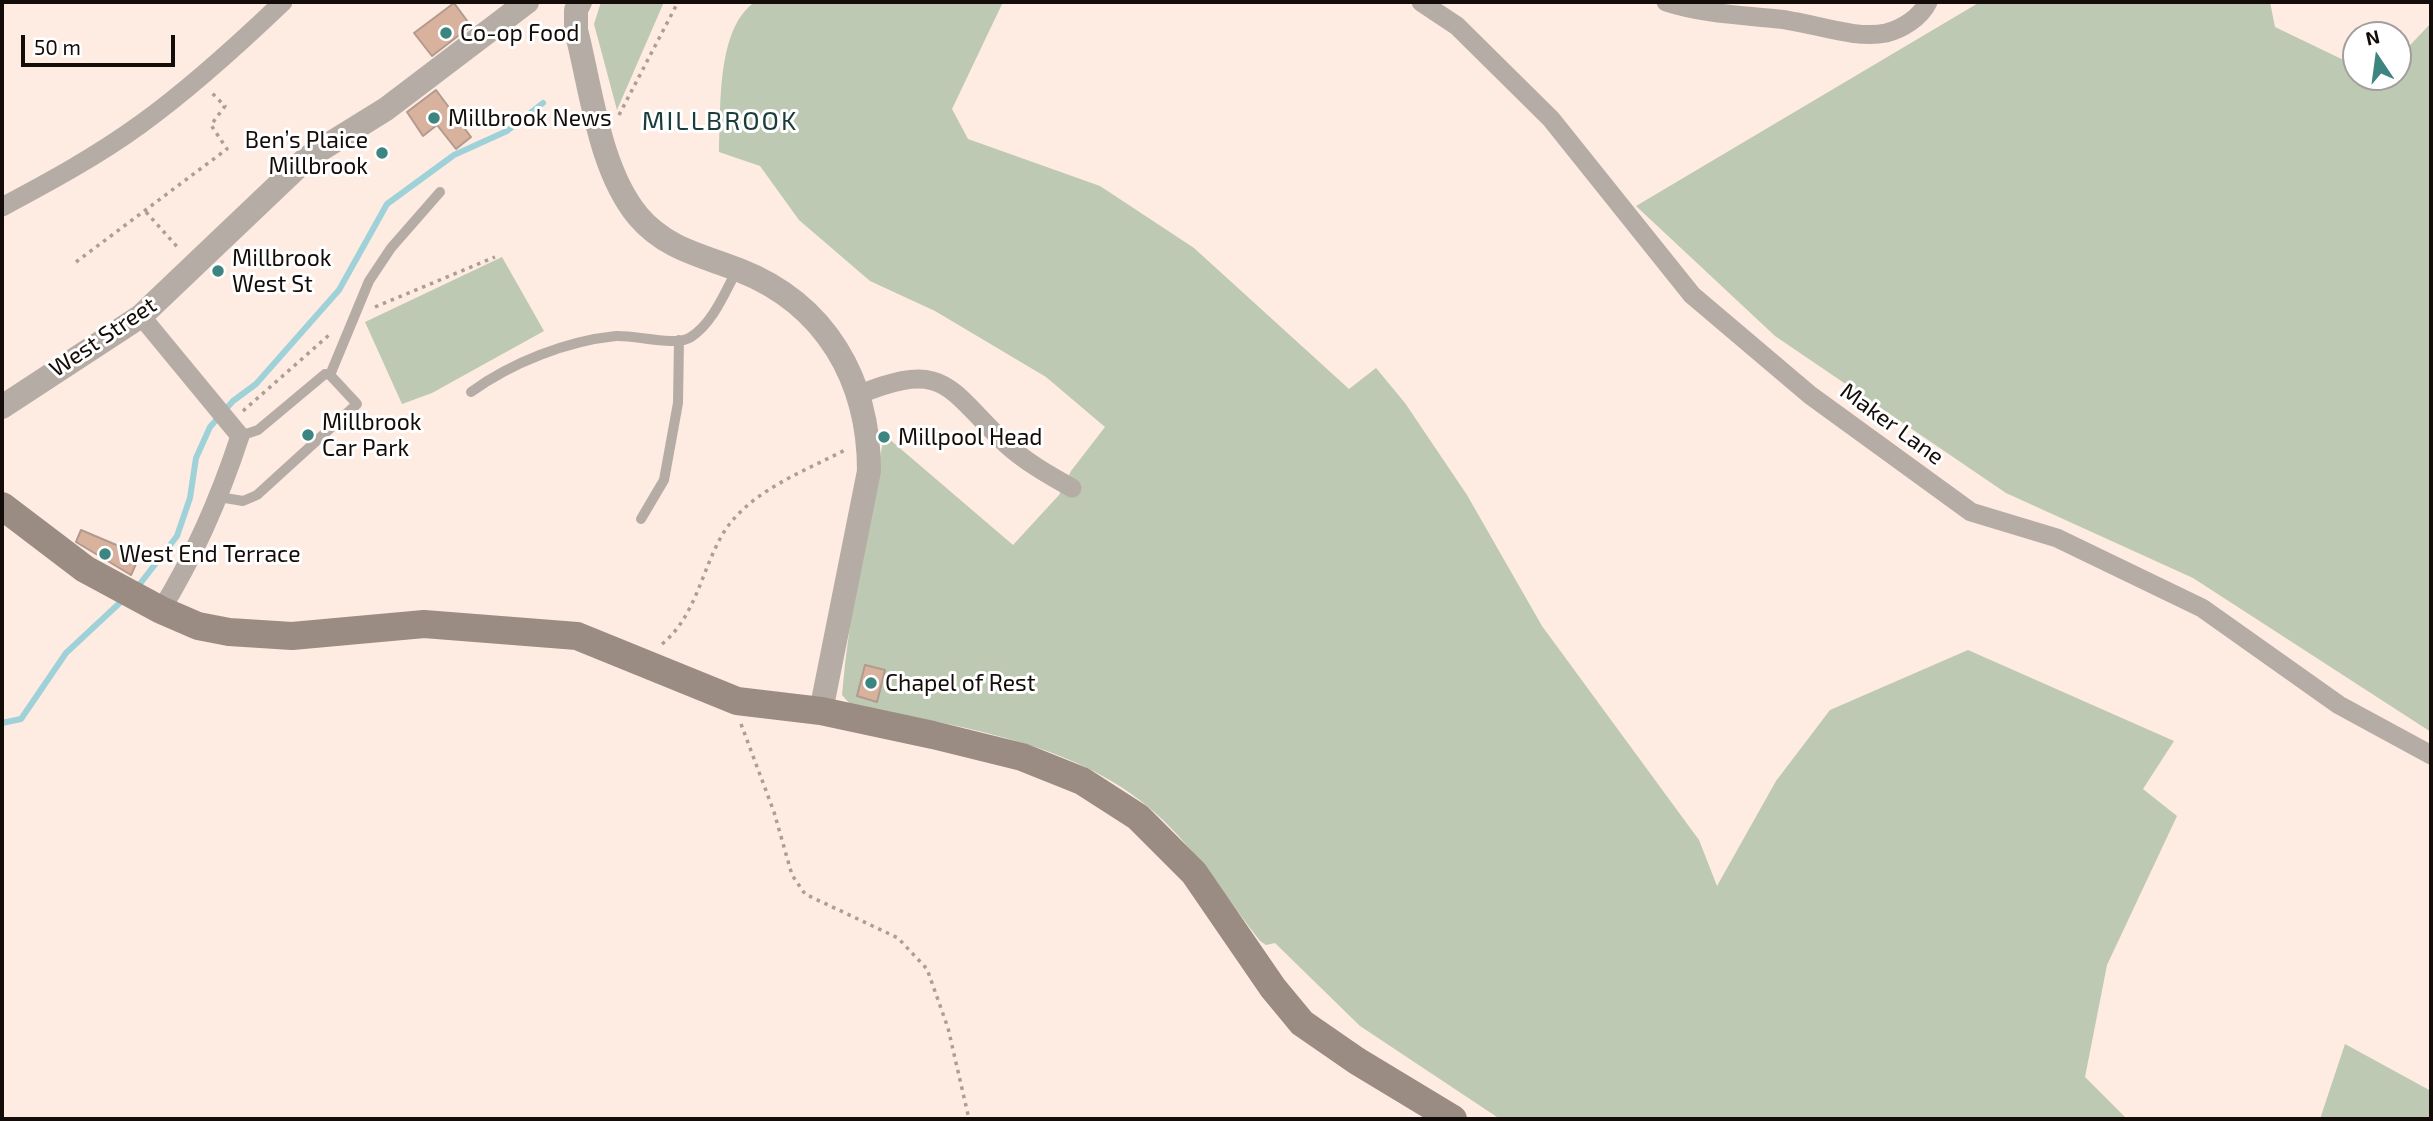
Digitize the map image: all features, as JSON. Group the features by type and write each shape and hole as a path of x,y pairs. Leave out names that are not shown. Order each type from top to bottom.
{"main road":[{"path":"2,506 85,569 139,598 209,628 279,635 424,624 577,636 737,701 821,711 1022,757 1082,781 1138,817 1194,873 1273,988 1302,1023 1453,1119"}],"street":[{"path":"2,207 54,179 140,125 198,78 283,2"},
{"name":"West Street","path":"2,407 141,317 307,158 386,109 527,2"},
{"path":"580,2 576,9 576,30 607,156 620,189 637,215 658,236 685,252 738,270 791,297 816,319 834,342 858,395 869,437 869,471 821,711"},
{"name":"Maker Lane","path":"1421,2 1457,26 1551,119 1692,295 1810,395 1971,512 2057,538 2202,608 2339,705 2431,755"},
{"path":"1666,2 1719,15 1779,19 1847,31 1884,34 1908,25 1928,2"},
{"path":"139,598 181,577 219,498 235,430 141,317"},
{"path":"858,395 905,379 924,379 946,385 965,399 1006,444 1072,488"}],"lane":[{"path":"330,375 369,281 391,248 440,192"},
{"path":"471,392 510,367 596,340 616,337 687,339 699,330 717,306 738,270"},
{"path":"641,519 664,480 678,403 680,340"},
{"path":"219,498 243,501 257,495 355,408 354,399 330,375"},
{"path":"235,430 258,430 320,377 330,375"}],"path":[{"path":"620,114 678,2"},
{"path":"76,262 227,149 211,124 225,106 198,78"},
{"path":"146,212 167,235"},
{"path":"636,659 676,633 722,536 734,517 749,503 782,483 869,437"},
{"path":"737,701 736,711 774,812 792,875 805,894 898,938 927,969 947,1028 969,1119"}],"green space":[{"path":"601,2 664,2 617,110 594,24"},
{"path":"755,2 1003,2 952,109 968,139 1100,186 1194,248 1349,389 1376,368 1405,403 1467,495 1542,626 1699,840 1717,886 1776,781 1830,710 1968,650 2174,741 2143,789 2177,816 2107,965 2085,1077 2127,1119 1500,1119 1360,1026 1275,943 1266,945 1260,941 1190,849 1164,821 1131,794 1095,772 1017,741 850,704 842,695 845,663 883,441 888,438 1013,545 1059,495 1071,471 1105,427 1046,377 935,311 870,281 799,220 760,166 719,152 721,92 727,50 733,30 742,14"},
{"path":"1980,2 2270,2 2275,27 2342,59 2342,91 2412,91 2412,43 2431,23 2431,732 2193,578 2006,493 1775,336 1636,206"},
{"path":"502,257 544,331 432,393 402,404 365,322"},
{"path":"2345,1044 2431,1091 2431,1119 2320,1119"}],"building":[{"name":"Co-op Food","path":"454,3 471,26 432,56 414,33"},
{"name":"Millbrook News","path":"436,90 471,137 456,149 437,125 423,136 407,112"},
{"name":"West End Terrace","path":"81,530 140,555 131,575 76,542"},
{"name":"Chapel of Rest","path":"865,665 885,670 877,702 857,696"}],"waterway":[{"path":"136,589 177,536 190,498 196,458 210,427 233,401 256,384 339,290 387,204 454,155 507,131 543,103"},
{"path":"2,723 21,719 66,653 125,598"}],"place":[{"name":"Co-op Food","path":"446,33"},
{"name":"Millbrook News","path":"434,118"},
{"name":"Ben’s Plaice Millbrook","path":"382,153"},
{"name":"Millbrook West St","path":"218,271"},
{"name":"Millbrook Car Park","path":"308,435"},
{"name":"Millpool Head","path":"884,437"},
{"name":"West End Terrace","path":"105,554"},
{"name":"Chapel of Rest","path":"871,683"}],"district":[{"name":"MILLBROOK","path":"720,121"}]}
